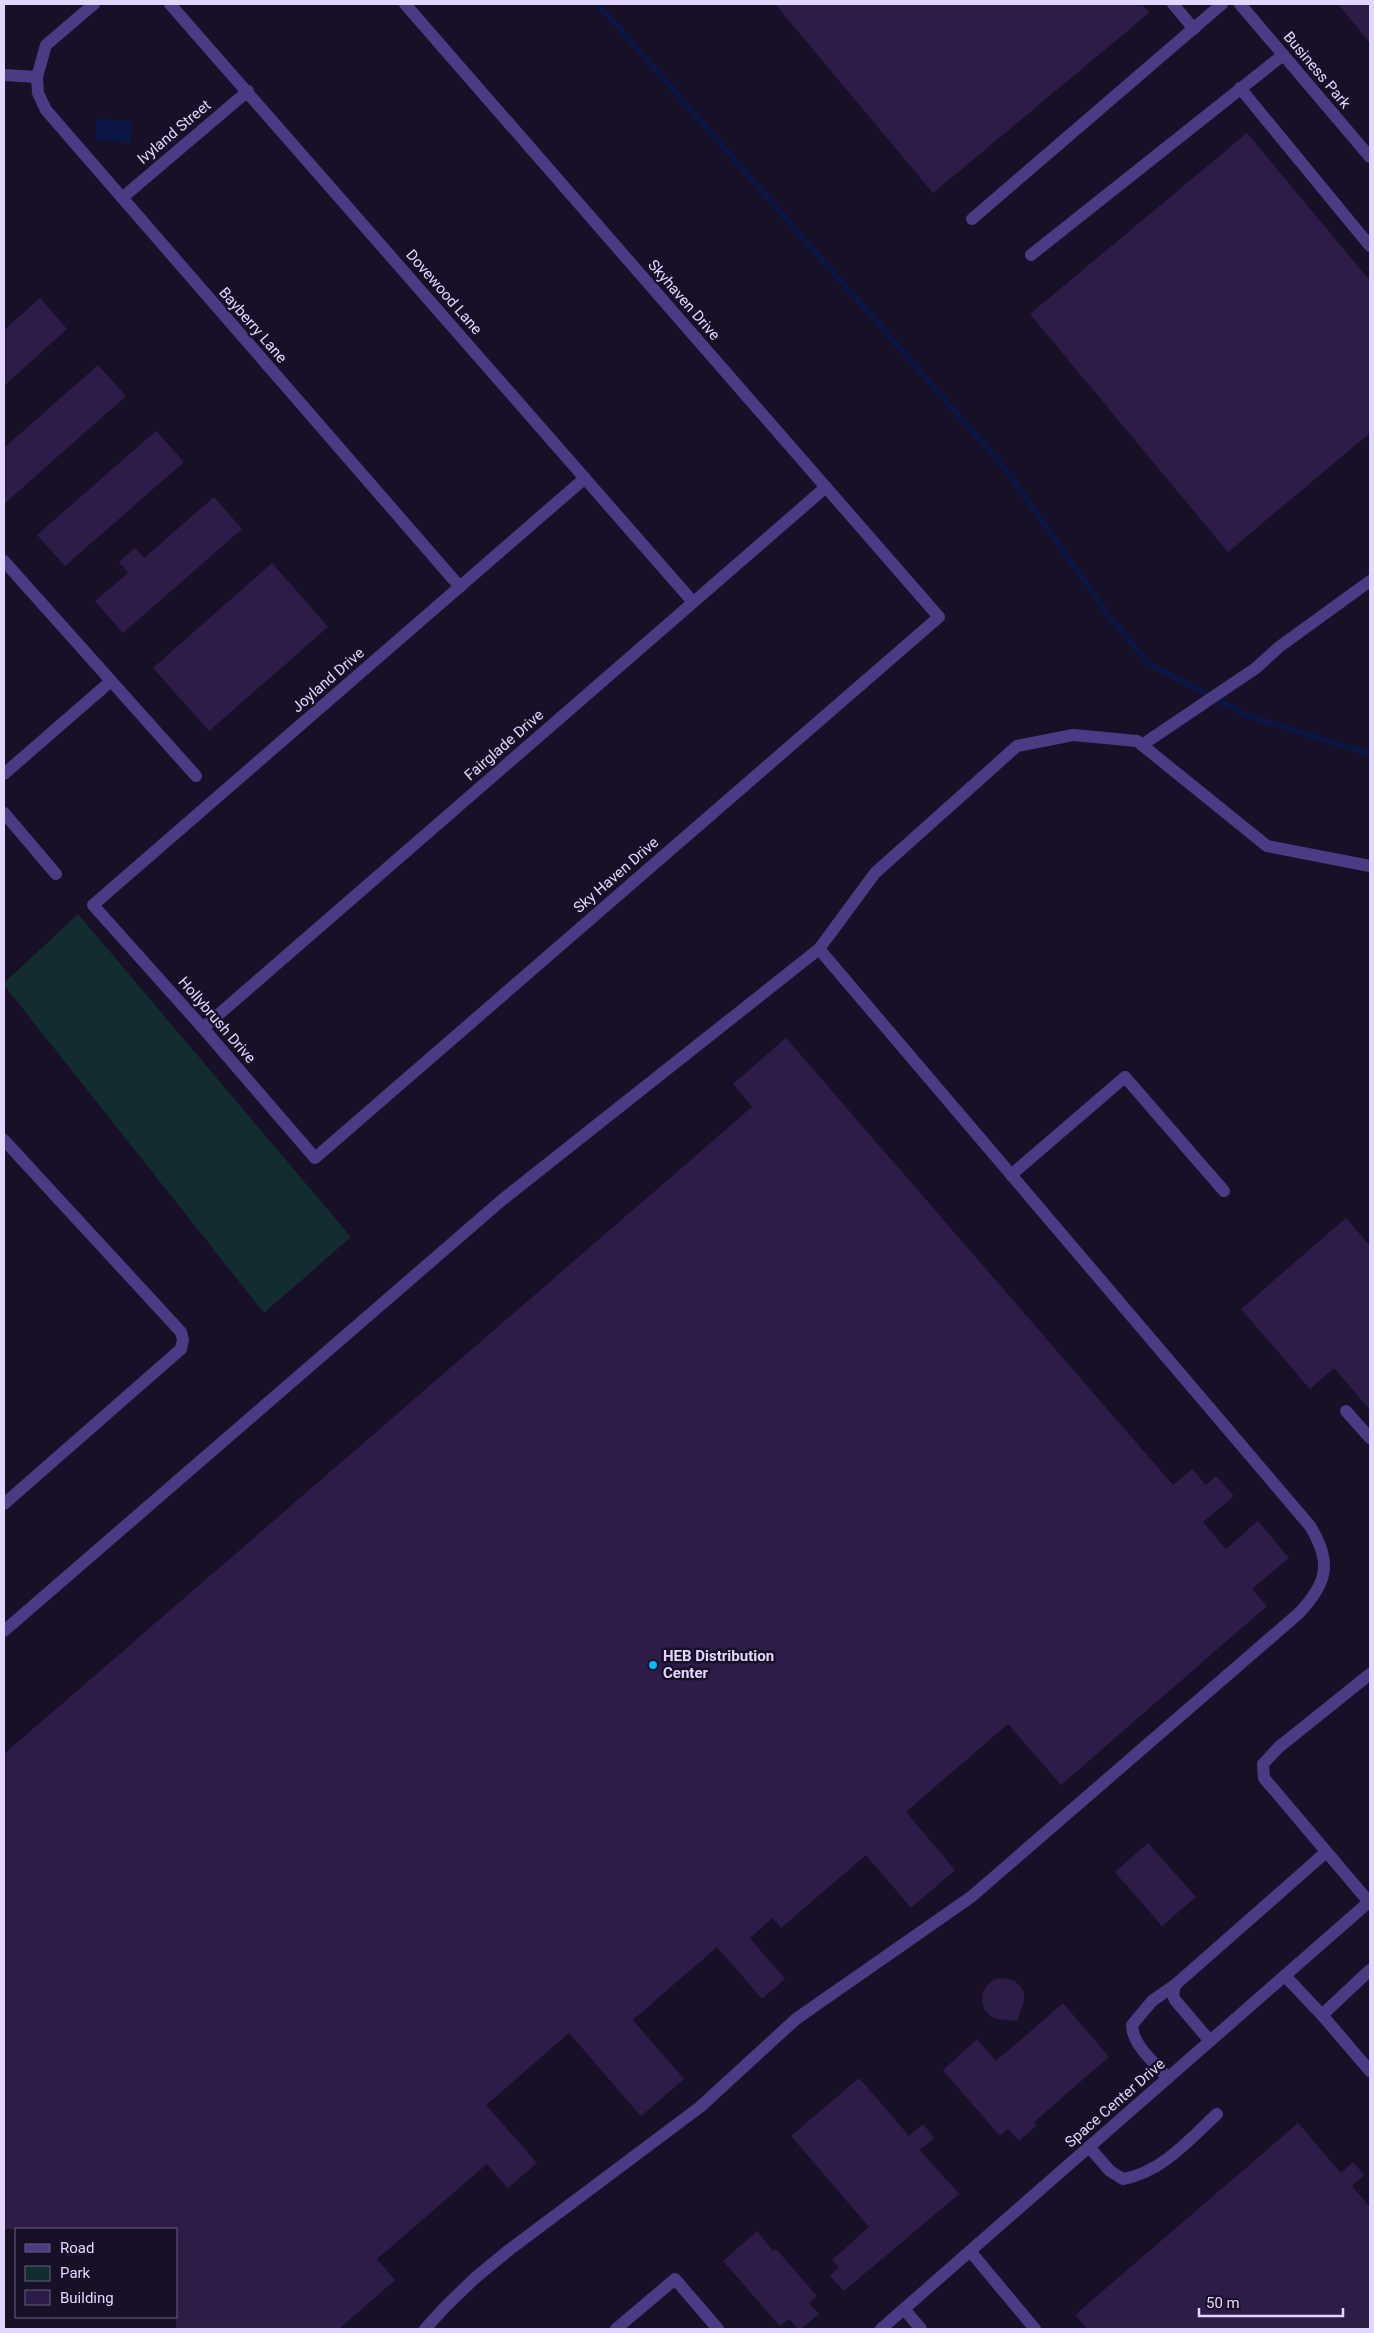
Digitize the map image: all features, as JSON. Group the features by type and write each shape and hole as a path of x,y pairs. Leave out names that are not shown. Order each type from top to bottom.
{"street":[{"path":"4,75 37,77 46,45 94,4"},
{"name":"Dovewood Lane","path":"170,4 693,602"},
{"name":"Skyhaven Drive","path":"405,4 939,617"},
{"path":"1173,4 1194,29"},
{"path":"972,219 1222,4"},
{"name":"Business Park","path":"1240,4 1370,157"},
{"path":"1031,255 1283,55"},
{"name":"Bayberry Lane","path":"37,77 38,93 46,110 460,587"},
{"path":"1240,88 1370,246"},
{"name":"Ivyland Street","path":"122,198 248,91"},
{"name":"Joyland Drive","path":"93,906 585,478"},
{"name":"Fairglade Drive","path":"203,1028 826,487"},
{"path":"4,561 196,776"},
{"path":"1142,745 1256,668 1279,647 1370,581"},
{"name":"Sky Haven Drive","path":"315,1158 939,617"},
{"path":"4,774 111,681"},
{"path":"4,1631 502,1200 819,949 875,873 1017,746 1073,734 1137,741 1267,846 1370,866"},
{"path":"4,813 56,874"},
{"name":"Hollybrush Drive","path":"93,906 203,1028 315,1158"},
{"path":"425,2329 475,2278 509,2250 700,2107 796,2019 971,1897 1298,1614 1315,1597 1322,1580 1324,1559 1320,1542 1310,1526 819,949"},
{"path":"1011,1175 1125,1077 1224,1191"},
{"path":"4,1140 180,1332 183,1340 181,1349 4,1504"},
{"path":"1346,1412 1370,1438"},
{"path":"1370,1674 1279,1747 1264,1764 1264,1778 1325,1853 1370,1902"},
{"path":"1168,2078 1138,2042 1133,2034 1132,2025 1152,2001 1175,1985 1325,1853"},
{"name":"Space Center Drive","path":"880,2329 1370,1902"},
{"path":"1322,2016 1370,1970"},
{"path":"1285,1976 1370,2071"},
{"path":"1175,1985 1173,1995 1176,2000 1210,2041"},
{"path":"1089,2147 1110,2171 1123,2179 1138,2176 1167,2160 1217,2114"},
{"path":"970,2251 1035,2329"},
{"path":"616,2329 675,2280 718,2329"},
{"path":"904,2308 921,2329"}],"green space":[{"path":"78,914 351,1237 264,1313 4,985"}],"shaded area":[{"path":"97,118 132,121 130,143 95,140"}],"building":[{"path":"775,4 1142,4 1149,13 933,193"},
{"path":"1338,4 1370,4 1370,43"},
{"path":"1247,133 1370,281 1370,433 1228,552 1030,314"},
{"path":"40,298 67,329 4,386 4,330"},
{"path":"98,365 126,396 4,504 4,448"},
{"path":"156,431 184,462 65,566 37,535"},
{"path":"214,497 242,529 123,633 95,601 128,573 119,562 135,548 144,558"},
{"path":"272,563 328,627 209,731 153,668"},
{"name":"HEB Distribution Center","path":"786,1038 1173,1485 1192,1469 1206,1485 1216,1476 1234,1496 1203,1522 1226,1549 1258,1521 1289,1558 1252,1589 1267,1606 1061,1785 1008,1724 906,1812 955,1870 911,1908 866,1855 781,1928 773,1918 750,1938 785,1979 762,1999 717,1947 633,2020 684,2079 641,2116 569,2033 486,2105 537,2163 508,2188 487,2164 377,2259 395,2280 339,2329 176,2329 176,2318 178,2318 178,2228 4,2229 4,1754 752,1107 733,1084"},
{"path":"1346,1218 1370,1246 1370,1410 1334,1368 1310,1389 1241,1309"},
{"path":"1148,1843 1196,1897 1162,1926 1115,1872"},
{"path":"995,1979 1013,1980 1024,1993 1024,2002 1017,2021 997,2019 990,2016 984,2009 983,1992 988,1984"},
{"path":"1063,2003 1109,2057 1034,2122 1037,2125 1019,2141 1008,2129 1000,2136 943,2070 977,2039 996,2061"},
{"path":"859,2078 909,2136 923,2124 934,2138 920,2150 959,2194 844,2291 830,2276 839,2267 832,2260 869,2227 791,2136"},
{"path":"1298,2123 1341,2173 1353,2162 1364,2175 1352,2186 1370,2207 1370,2329 1087,2329 1075,2315"},
{"path":"757,2231 773,2251 776,2249 817,2296 809,2303 819,2314 801,2329 798,2329 789,2319 780,2326 723,2261"}],"waterway":[{"path":"598,4 1004,467 1112,620 1149,664 1248,716 1370,754"}],"place":[{"name":"HEB Distribution Center","path":"653,1665"}]}
